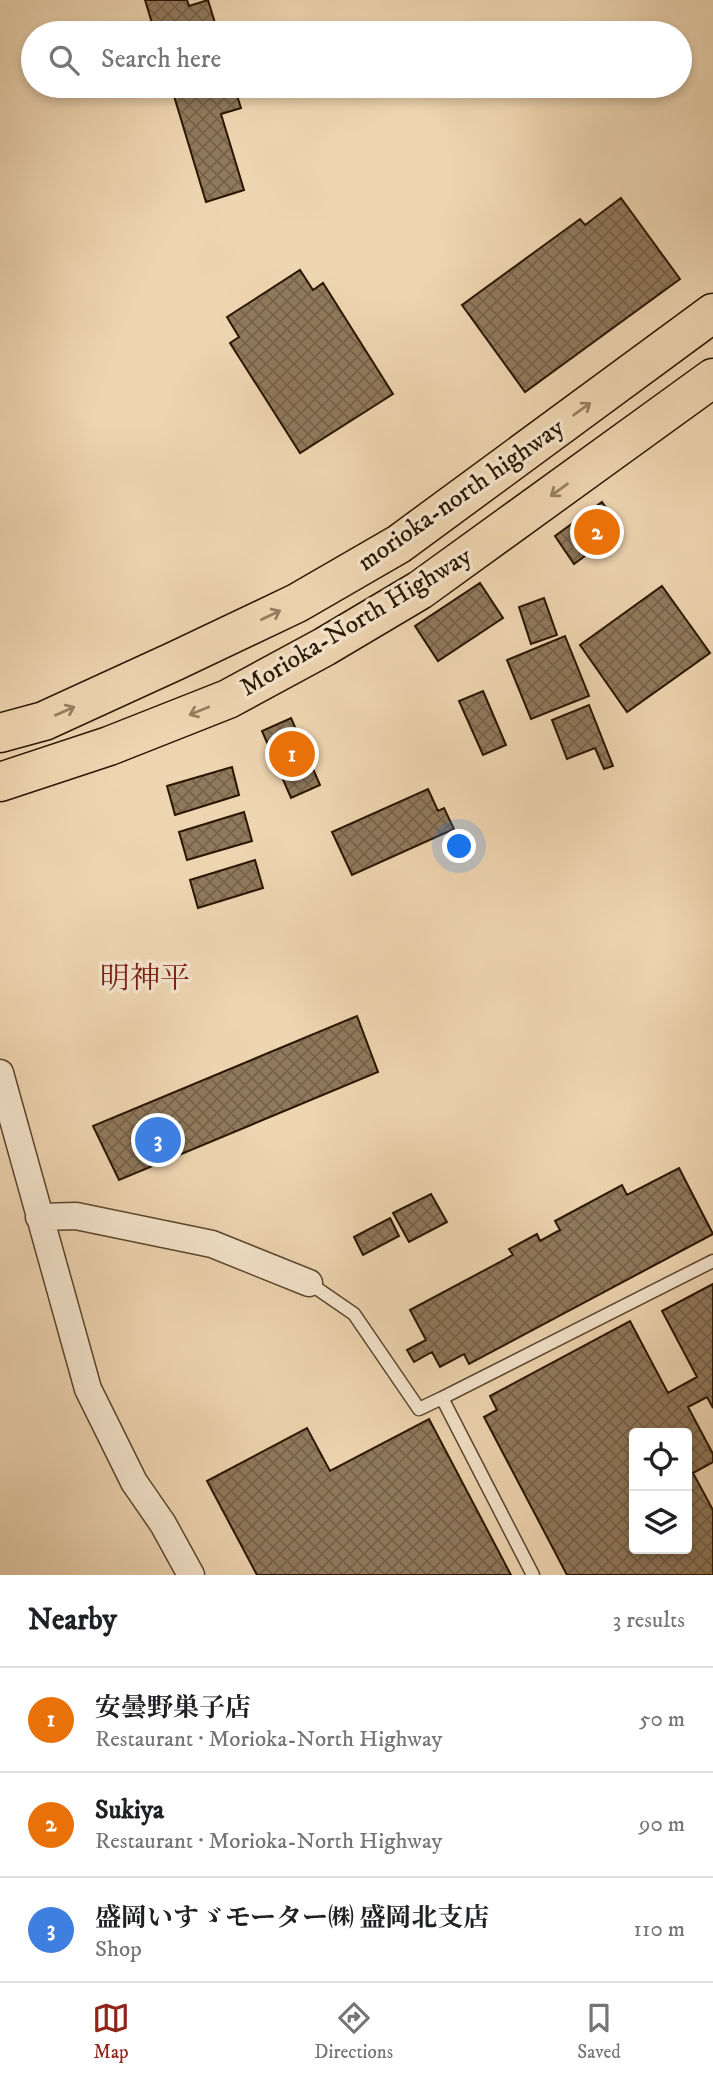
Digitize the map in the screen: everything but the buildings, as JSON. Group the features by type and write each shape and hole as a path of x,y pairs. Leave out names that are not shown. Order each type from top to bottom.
{"highway":[{"name":"morioka-north highway","path":"0,733 44,720 175,661 297,603 388,550 713,313"},
{"name":"Morioka-North Highway","path":"0,782 110,746 228,699 324,647 420,590 713,378"}],"street":[{"path":"0,1073 88,1390 134,1482 163,1524 191,1575"},
{"path":"39,1217 76,1216 212,1244 309,1283"}],"lane":[{"path":"309,1283 354,1314 419,1409 713,1261"},
{"path":"442,1398 533,1575"}],"place":[{"name":"Sukiya","path":"597,532"},
{"name":"安曇野巣子店","path":"292,754"},
{"name":"盛岡いすゞモーター㈱ 盛岡北支店","path":"158,1140"}],"district":[{"name":"明神平","path":"145,979"}]}
